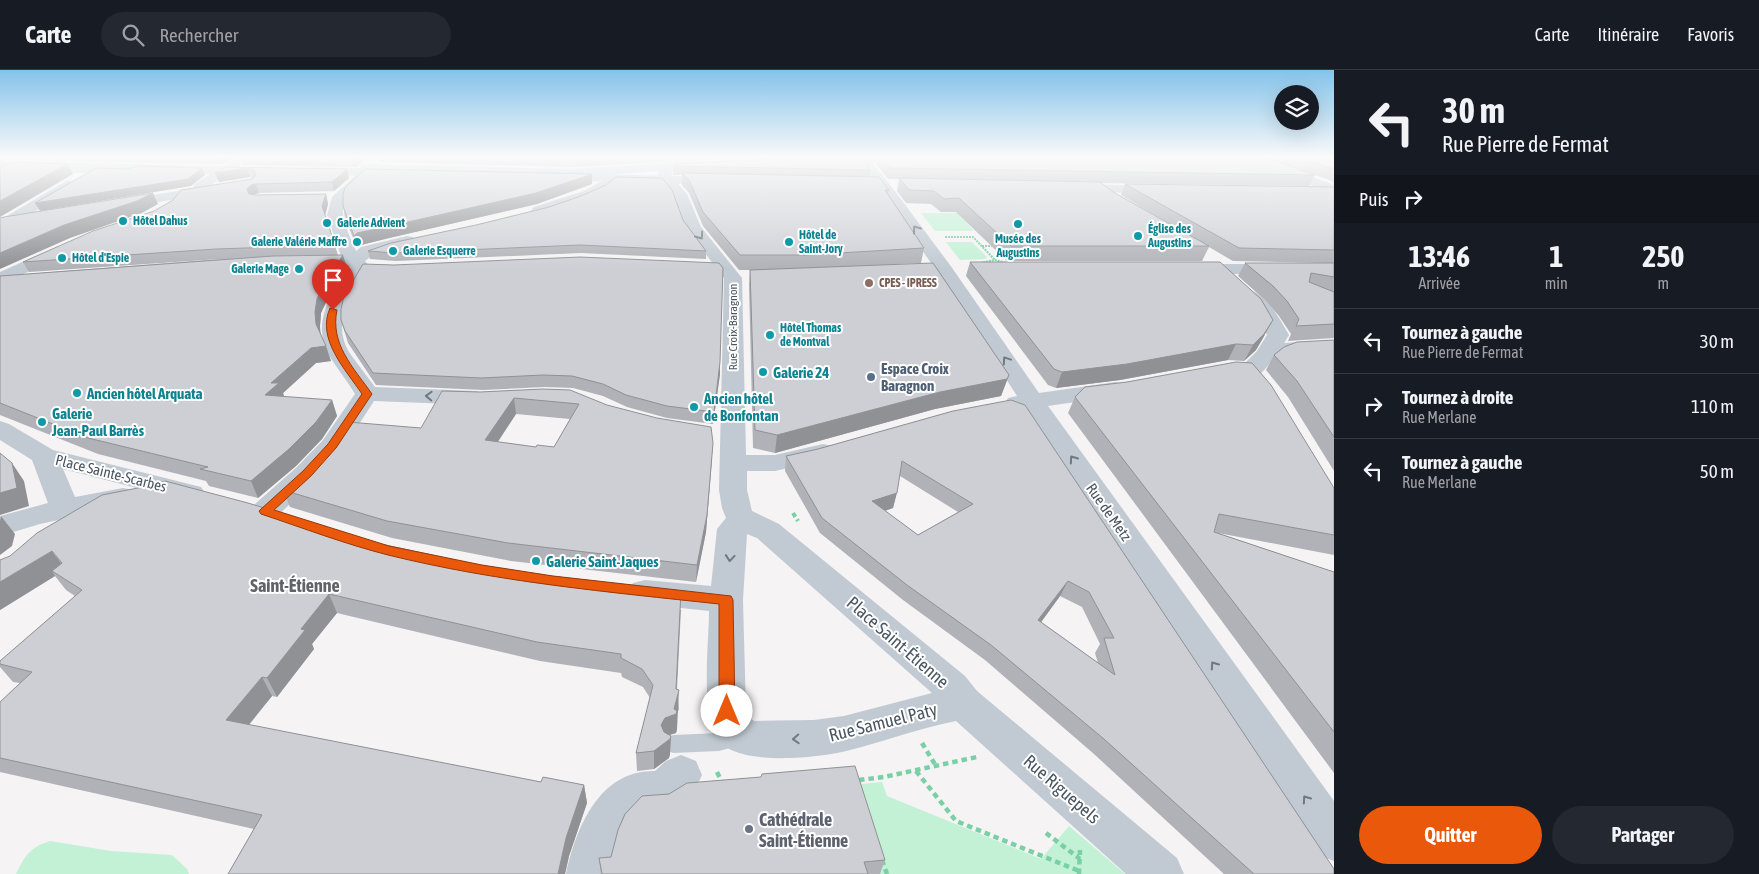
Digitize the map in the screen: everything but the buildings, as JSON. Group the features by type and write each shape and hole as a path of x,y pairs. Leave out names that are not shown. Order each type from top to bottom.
{"street":[{"path":"2,225 54,195"},
{"path":"106,207 182,195"},
{"path":"337,195 334,197 335,215 348,254 364,265"},
{"path":"528,213 584,195"},
{"name":"Rue Croix-Baragnon","path":"680,195 693,227 736,274 723,435"},
{"name":"Rue de Metz","path":"891,195 922,236 1334,839"},
{"path":"1108,195 1122,204"},
{"path":"154,215 173,203 176,199 174,196"},
{"path":"2,225 42,217"},
{"path":"367,394 340,354 333,340 330,324 338,298 364,265 367,251 418,238"},
{"path":"0,280 77,243"},
{"path":"1204,253 1224,269"},
{"path":"286,261 364,265"},
{"path":"921,270 988,264"},
{"path":"704,266 736,274"},
{"path":"1176,269 1334,269"},
{"path":"1224,269 1224,276 1259,304 1267,314 1278,335 1284,340 1306,347"},
{"path":"0,280 38,279"},
{"path":"1260,370 1278,335"},
{"path":"1195,375 1228,369 1260,370 1286,349 1334,346"},
{"path":"998,406 1139,385"},
{"path":"367,394 499,398"},
{"path":"182,491 254,509 307,473 332,446 367,394"},
{"path":"0,429 44,456"},
{"name":"Place Saint-Étienne","path":"723,435 733,466 733,490 736,511 940,694 963,703"},
{"path":"733,466 775,463 844,446"},
{"name":"Place Sainte-Scarbes","path":"44,456 182,491"},
{"name":"Place Sainte-Scarbes","path":"44,456 64,509 148,492 182,491"},
{"path":"0,526 35,515 64,509"},
{"path":"37,543 64,509"},
{"path":"743,736 733,728 727,711 726,600 732,530 749,522"},
{"path":"620,589 726,600"},
{"name":"Rue Samuel Paty","path":"743,736 772,740 844,734 941,707 963,703"},
{"name":"Rue Riguepels","path":"963,703 1161,874"},
{"path":"589,874 594,848 609,816 622,803 641,792 664,792 690,764"}],"lane":[{"path":"690,764 719,742 743,736"}],"path":[{"path":"922,236 973,237 981,246 988,264 1005,260 1016,268"},
{"path":"981,246 992,246"},
{"path":"844,734 859,782 986,755"},
{"path":"920,740 936,766"},
{"path":"690,764 726,789"},
{"path":"916,771 956,821 1079,871"},
{"path":"1046,832 1080,859"},
{"path":"881,856 887,874"}],"green space":[{"path":"921,213 958,213 974,231 935,231"},
{"path":"946,242 972,242 987,257 985,259 960,260"},
{"path":"882,782 887,796 1041,859 1069,826 1125,874 877,874 850,785"},
{"path":"50,841 111,851 172,855 187,869 189,874 16,874 22,862 33,849"}],"place":[{"name":"Hôtel Dahus","path":"123,221"},
{"name":"Galerie Advient","path":"327,223"},
{"name":"Musée des Augustins","path":"1018,224"},
{"name":"Église des Augustins","path":"1138,236"},
{"name":"Galerie Valérie Maffre","path":"357,242"},
{"name":"Hôtel de Saint-Jory","path":"789,242"},
{"name":"Galerie Esquerre","path":"393,251"},
{"name":"Hôtel d'Espie","path":"62,258"},
{"name":"Galerie Mage","path":"299,269"},
{"name":"CPES - IPRESS","path":"869,283"},
{"name":"Hôtel Thomas de Montval","path":"770,335"},
{"name":"Galerie 24","path":"763,372"},
{"name":"Espace Croix Baragnon","path":"871,377"},
{"name":"Ancien hôtel Arquata","path":"77,393"},
{"name":"Ancien hôtel de Bonfontan","path":"694,407"},
{"name":"Galerie Jean-Paul Barrès","path":"42,422"},
{"name":"Galerie Saint-Jaques","path":"536,561"},
{"name":"Cathédrale Saint-Étienne","path":"749,829"}],"district":[{"name":"Saint-Étienne","path":"295,585"}],"route":[{"path":"333,310 330,324 333,340 340,354 357,376 367,394 350,422 332,446 307,473 265,511 388,550 482,570 553,581 726,600 727,711"}]}
